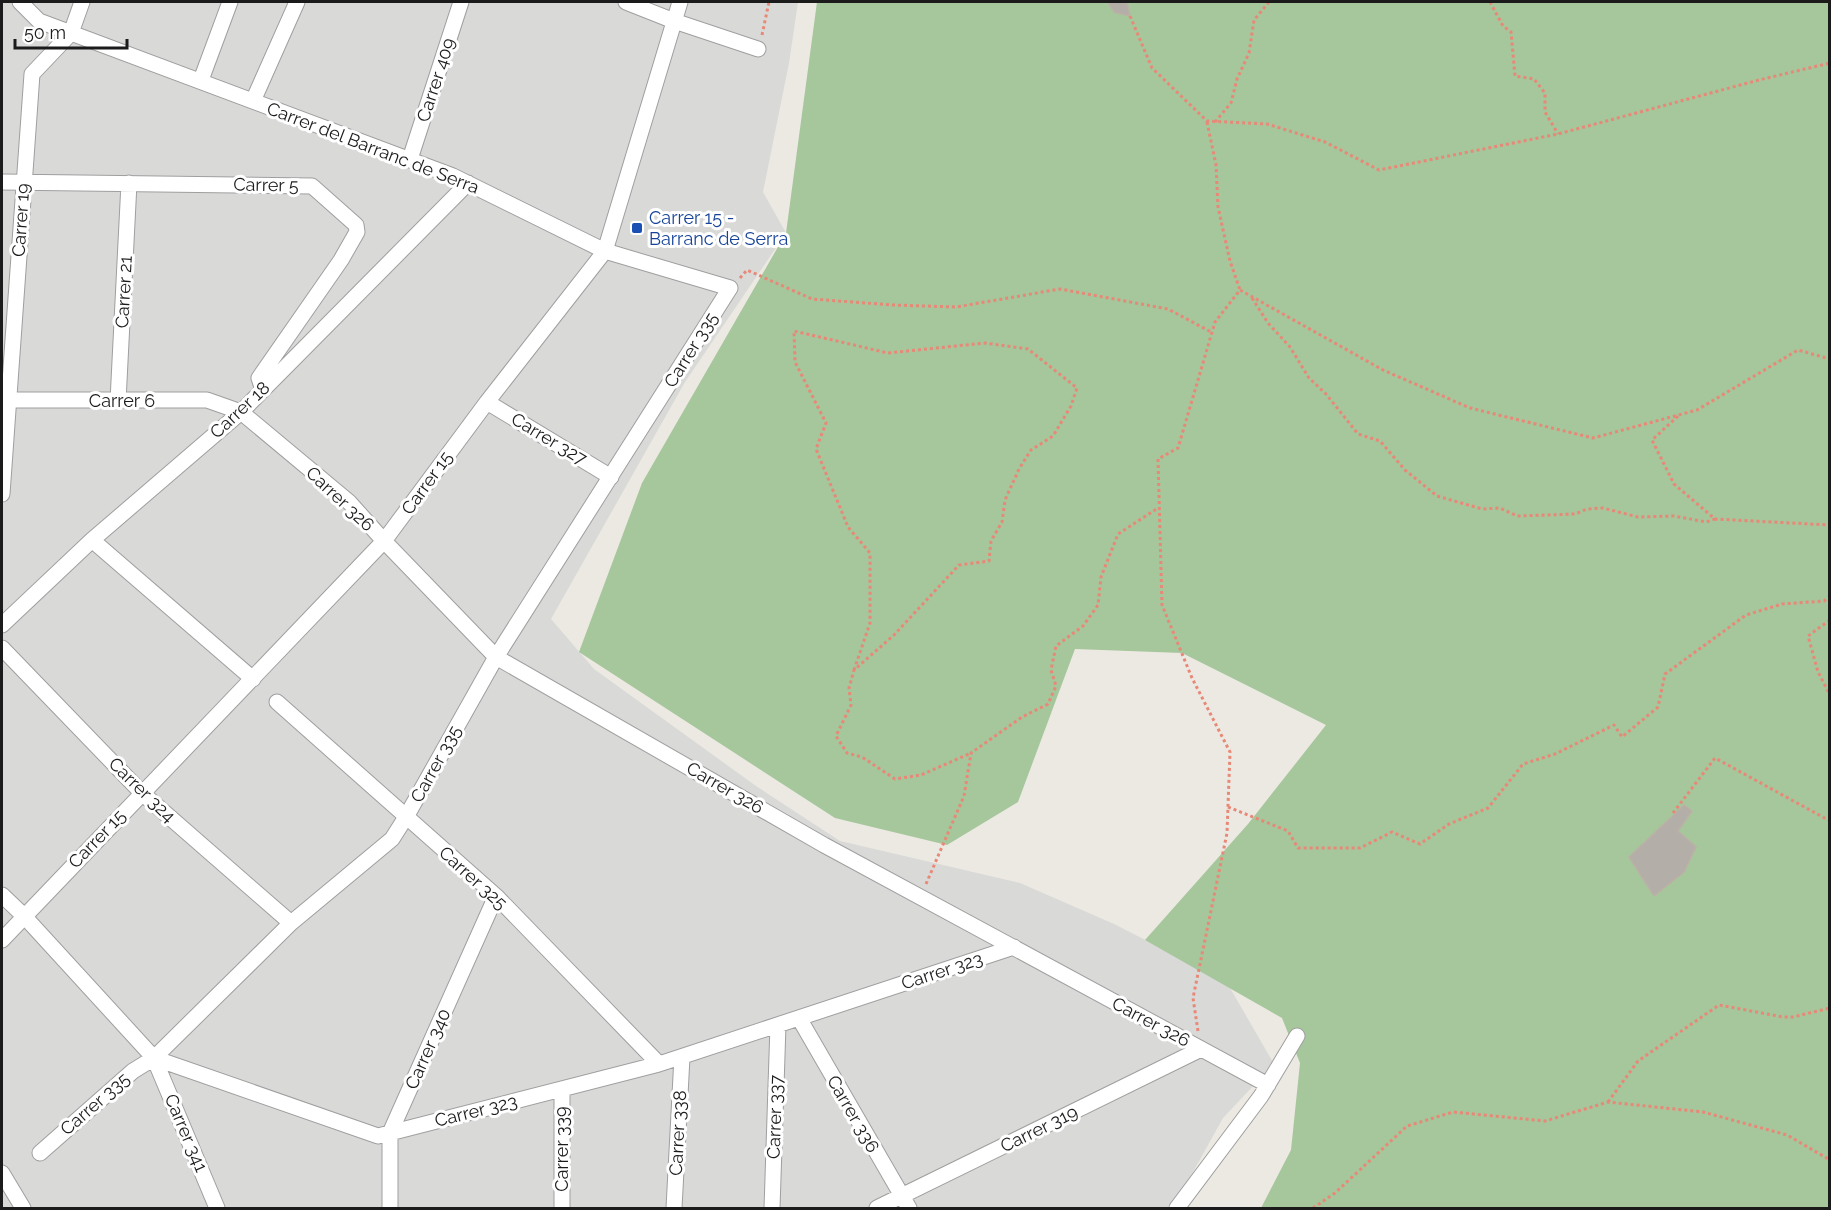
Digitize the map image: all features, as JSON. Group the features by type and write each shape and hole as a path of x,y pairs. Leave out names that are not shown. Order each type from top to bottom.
{"street":[{"name":"Carrer del Barranc de Serra","path":"20,2 39,21 410,159 468,183 605,251 730,288"},
{"path":"71,33 82,2"},
{"path":"201,80 230,2"},
{"path":"253,101 297,2"},
{"name":"Carrer 409","path":"410,159 461,2"},
{"path":"626,2 758,49"},
{"name":"Carrer 15","path":"2,940 384,541 487,402 605,251 680,2"},
{"name":"Carrer 19","path":"2,494 5,401 32,74 71,33"},
{"name":"Carrer 5","path":"2,182 312,186 356,225 357,232 341,260 259,378 263,390"},
{"name":"Carrer 21","path":"118,401 129,183"},
{"name":"Carrer 18","path":"2,625 92,540 241,412 468,183"},
{"name":"Carrer 335","path":"40,1153 133,1071 154,1058 291,923 392,839 496,657 730,288"},
{"name":"Carrer 6","path":"5,401 207,400 241,412"},
{"name":"Carrer 327","path":"487,402 611,477"},
{"name":"Carrer 326","path":"241,412 349,502 496,657 814,839 1268,1084"},
{"path":"92,540 253,679"},
{"name":"Carrer 324","path":"2,648 142,793 291,923"},
{"name":"Carrer 325","path":"277,702 496,896 659,1064"},
{"name":"Carrer 323","path":"2,895 154,1058 378,1136 659,1064 1014,947"},
{"name":"Carrer 340","path":"390,1209 390,1133 496,896"},
{"name":"Carrer 336","path":"798,1018 905,1203"},
{"name":"Carrer 337","path":"772,1209 777,1025"},
{"path":"1177,1209 1268,1084 1297,1036"},
{"name":"Carrer 319","path":"877,1209 905,1203 1201,1049"},
{"name":"Carrer 338","path":"674,1209 682,1057"},
{"name":"Carrer 341","path":"154,1058 217,1209"},
{"name":"Carrer 339","path":"562,1089 562,1209"},
{"path":"2,1173 23,1209"}],"path":[{"path":"758,49 769,2"},
{"path":"1215,122 1231,103 1249,53 1254,20 1269,2"},
{"path":"1490,2 1503,26 1512,32 1515,76 1533,79 1545,93 1545,112 1558,134"},
{"path":"1130,16 1152,68 1207,121 1216,165 1218,207 1230,261 1240,290 1383,370 1470,408 1593,438 1697,410 1798,350 1830,359"},
{"path":"1207,121 1267,124 1325,142 1378,170 1558,134 1830,63"},
{"path":"730,288 747,270 812,299 956,308 1060,289 1168,309 1212,333"},
{"path":"1201,1049 1193,998 1227,833 1230,752 1192,678 1162,605 1158,459 1178,448 1215,322 1240,290"},
{"path":"1251,296 1268,323 1290,347 1309,378 1326,394 1358,434 1380,441 1406,470 1437,496 1482,509 1500,508 1517,516 1565,515 1587,509 1603,508 1638,517 1674,516 1706,522 1715,519 1830,525"},
{"path":"855,670 894,635 959,565 988,561 991,541 1002,522 1005,500 1019,469 1031,450 1053,436 1071,406 1077,388 1028,349 985,344 888,353 794,331 795,362 826,423 816,450 848,527 870,553 870,623 849,688 851,705 836,736 847,753 862,757 895,779 921,775 971,753 1022,717 1048,704 1056,686 1051,670 1056,646 1083,626 1098,605 1101,577 1118,534 1159,507"},
{"path":"1680,415 1652,440 1674,484 1715,519"},
{"path":"1228,806 1288,831 1298,848 1360,848 1392,832 1420,844 1449,824 1488,808 1523,764 1555,754 1614,725 1622,737 1658,707 1665,674 1746,615 1782,604 1824,601 1830,596"},
{"path":"1830,620 1808,636 1818,672 1830,695"},
{"path":"921,897 964,796 971,753"},
{"path":"1673,813 1714,758 1830,821"},
{"path":"1608,1102 1638,1061 1719,1005 1783,1017 1793,1017 1830,1008"},
{"path":"1313,1209 1335,1193 1407,1126 1453,1112 1545,1121 1608,1102 1703,1112 1787,1135 1830,1160"}],"shaded area":[{"path":"2,2 798,2 789,63 763,192 786,233 685,382 551,619 594,669 756,786 840,841 1020,883 1114,924 1226,981 1274,1064 1223,1118 1178,1199 1182,1208 2,1208"}],"green space":[{"path":"817,2 1829,2 1829,1208 1261,1208 1291,1150 1300,1063 1282,1018 1145,940 1248,824 1326,725 1182,653 1075,649 1018,802 947,845 835,818 579,652 642,483 786,233"}],"building":[{"path":"1108,2 1127,2 1130,16 1114,12"},
{"path":"1684,805 1692,811 1678,831 1696,847 1684,872 1654,896 1629,857"}],"place":[{"name":"Carrer 15 - Barranc de Serra","path":"637,228"}]}
